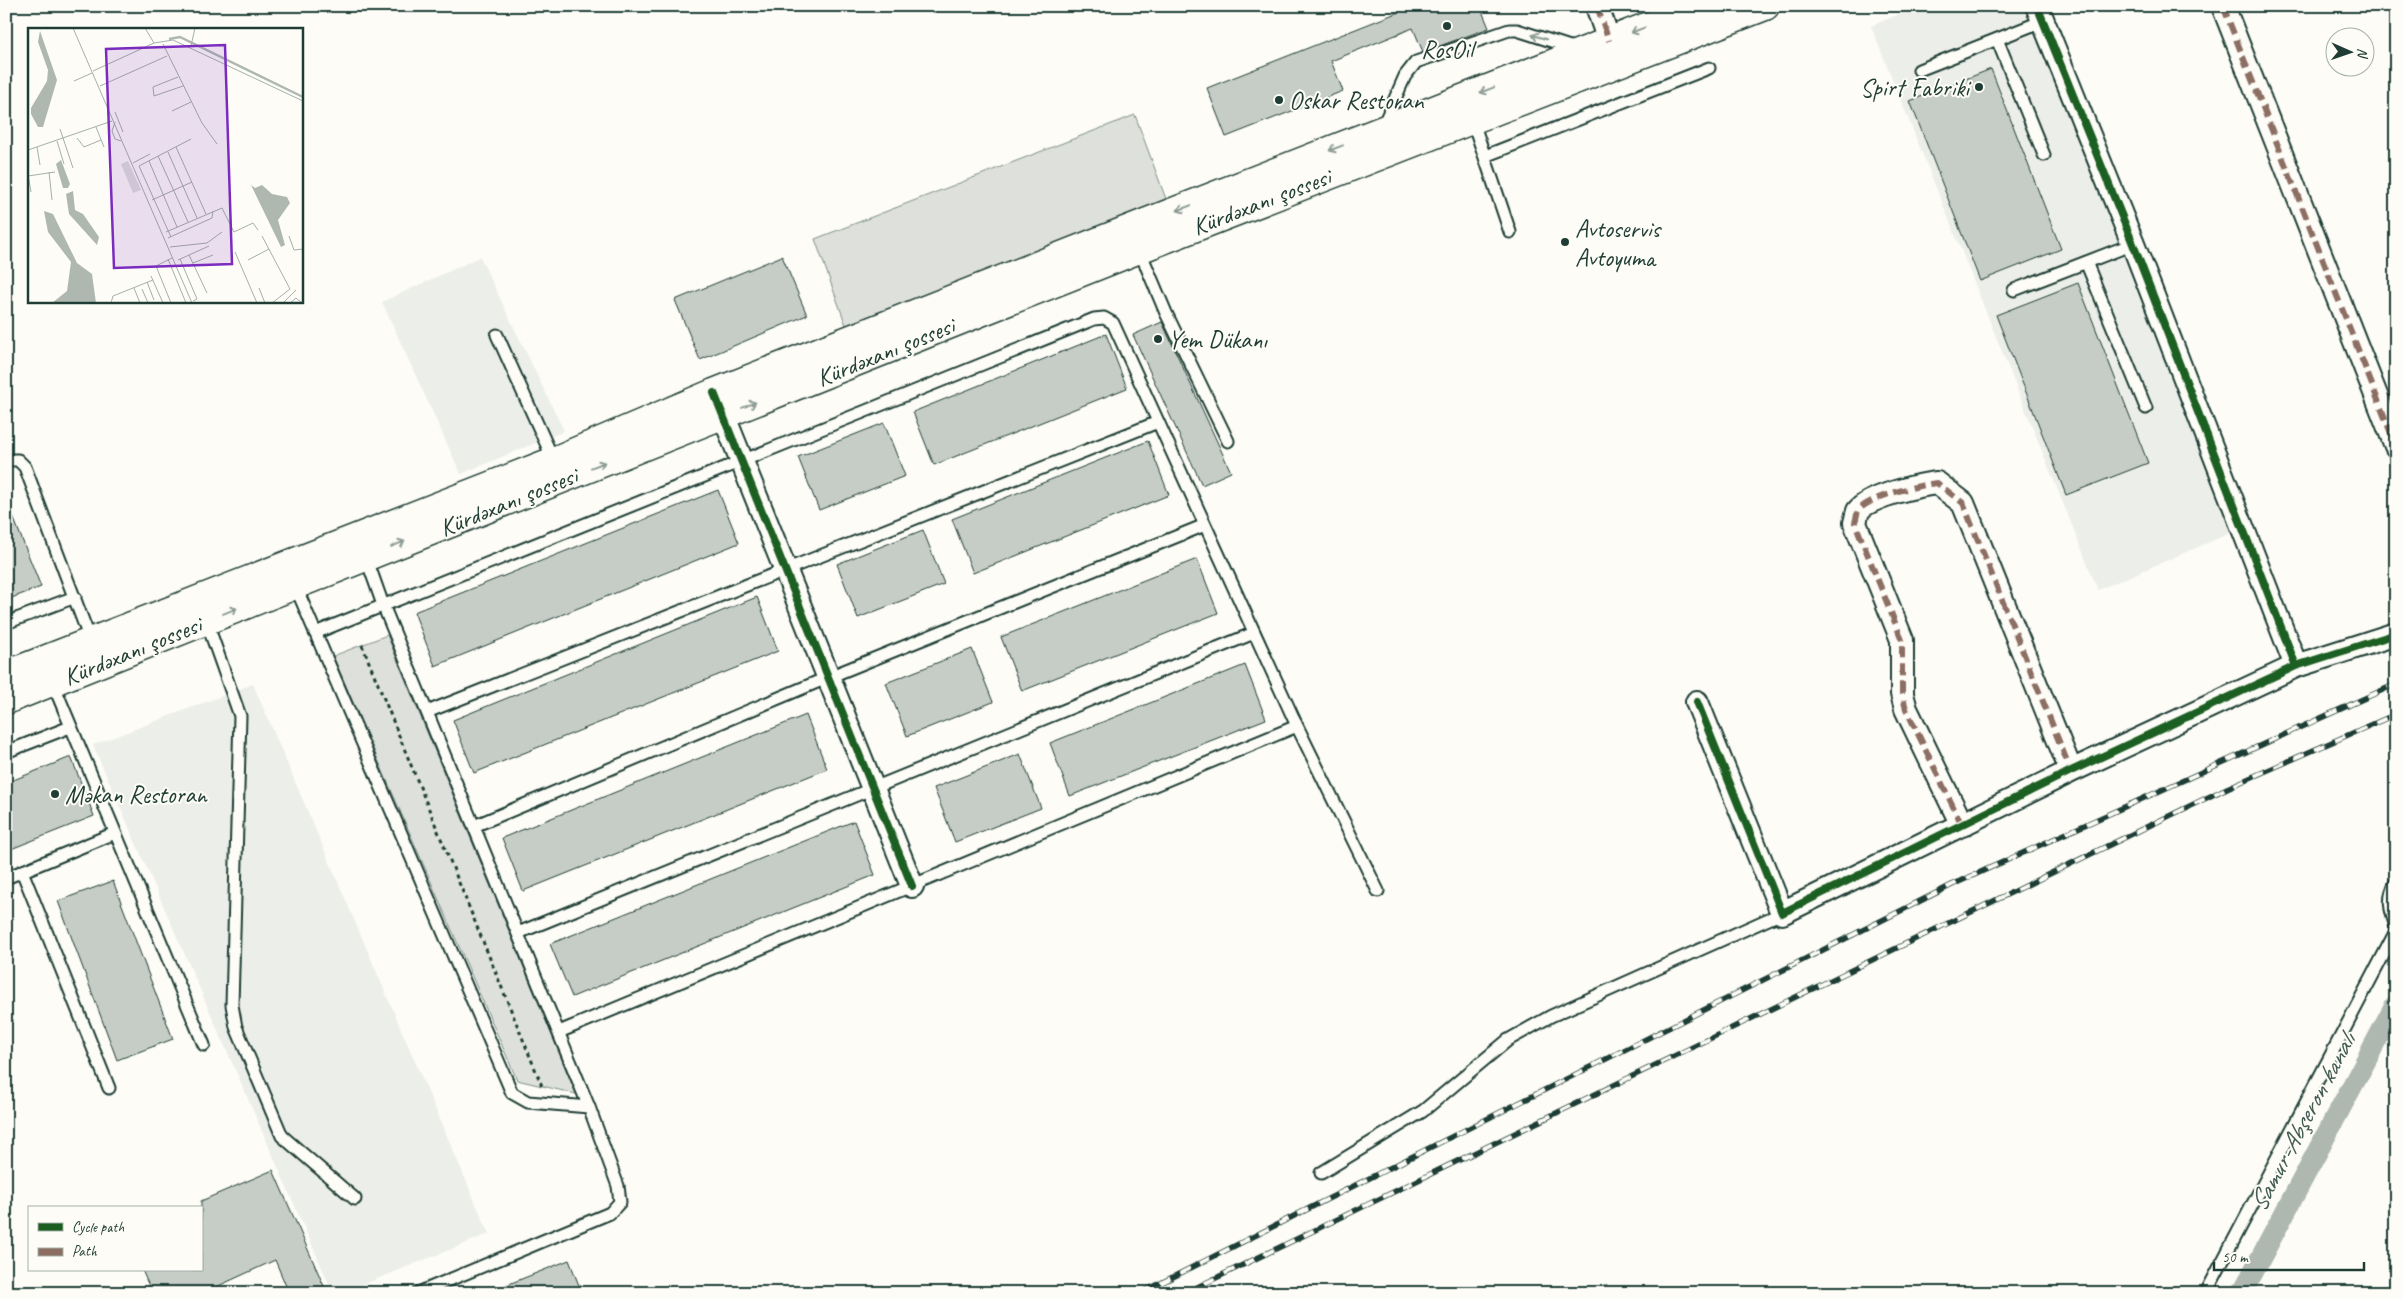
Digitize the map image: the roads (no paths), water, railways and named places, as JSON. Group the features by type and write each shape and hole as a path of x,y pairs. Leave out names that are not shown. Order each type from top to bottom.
{"main road":[{"name":"Kürdəxanı şossesi","path":"6,676 554,461 719,405 1139,249 1472,119 1596,55 1700,6"},
{"name":"Kürdəxanı şossesi","path":"6,700 366,557 719,405 1382,130 1596,55 1765,6"}],"street":[{"path":"1596,55 1597,6"},
{"path":"2223,6 2396,446"},
{"path":"2040,14 2133,244 2296,666"},
{"path":"719,405 912,886"},
{"path":"1962,825 1906,709 1902,694 1902,640 1855,523 1858,511 1871,502 1915,485 1938,483 1963,503 2071,771"},
{"path":"1697,702 1782,913 2071,771 2296,666 2396,634"}],"lane":[{"path":"1920,70 1997,39 2040,14"},
{"path":"1382,130 1405,76 1416,62 1509,30 1517,30 1596,55"},
{"path":"1997,39 2044,155"},
{"path":"1484,156 1709,68"},
{"path":"1472,119 1510,232"},
{"path":"2014,290 2133,244"},
{"path":"1139,249 1166,313 1228,441"},
{"path":"2086,262 2146,408"},
{"path":"315,632 1094,319 1104,318 1113,323 1297,726 1378,891"},
{"path":"497,335 554,461"},
{"path":"427,712 785,568 1158,422"},
{"path":"6,460 18,460 25,467 91,642"},
{"path":"474,826 829,677 1205,525"},
{"path":"366,557 383,604 589,1107 618,1186 620,1202 610,1213 418,1293"},
{"path":"295,585 512,1093 528,1102 589,1107"},
{"path":"6,623 75,597"},
{"path":"206,620 240,716 232,1005 236,1027 282,1136 355,1199"},
{"path":"518,933 1254,633"},
{"path":"52,681 204,1045"},
{"path":"559,1032 1297,726"},
{"path":"6,752 70,727"},
{"path":"6,878 115,833"},
{"path":"22,871 109,1088"},
{"path":"2396,882 2390,893 2390,909 2396,926"},
{"path":"1321,1174 1423,1111 1508,1040 1550,1016 1782,913"},
{"path":"2206,1293 2396,931"}],"waterway":[{"name":"Samur-Abşeron kanalı","path":"2242,1293 2396,1004"}],"railway":[{"path":"1141,1293 1952,885 2396,684"},
{"path":"1185,1293 2227,788 2396,714"}],"place":[{"name":"RosOil","path":"1447,26"},
{"name":"Spirt Fabriki","path":"1979,87"},
{"name":"Oskar Restoran","path":"1279,100"},
{"name":"Avtoservis Avtoyuma","path":"1565,242"},
{"name":"Yem Dükanı","path":"1158,339"},
{"name":"Məkan Restoran","path":"55,794"}]}
